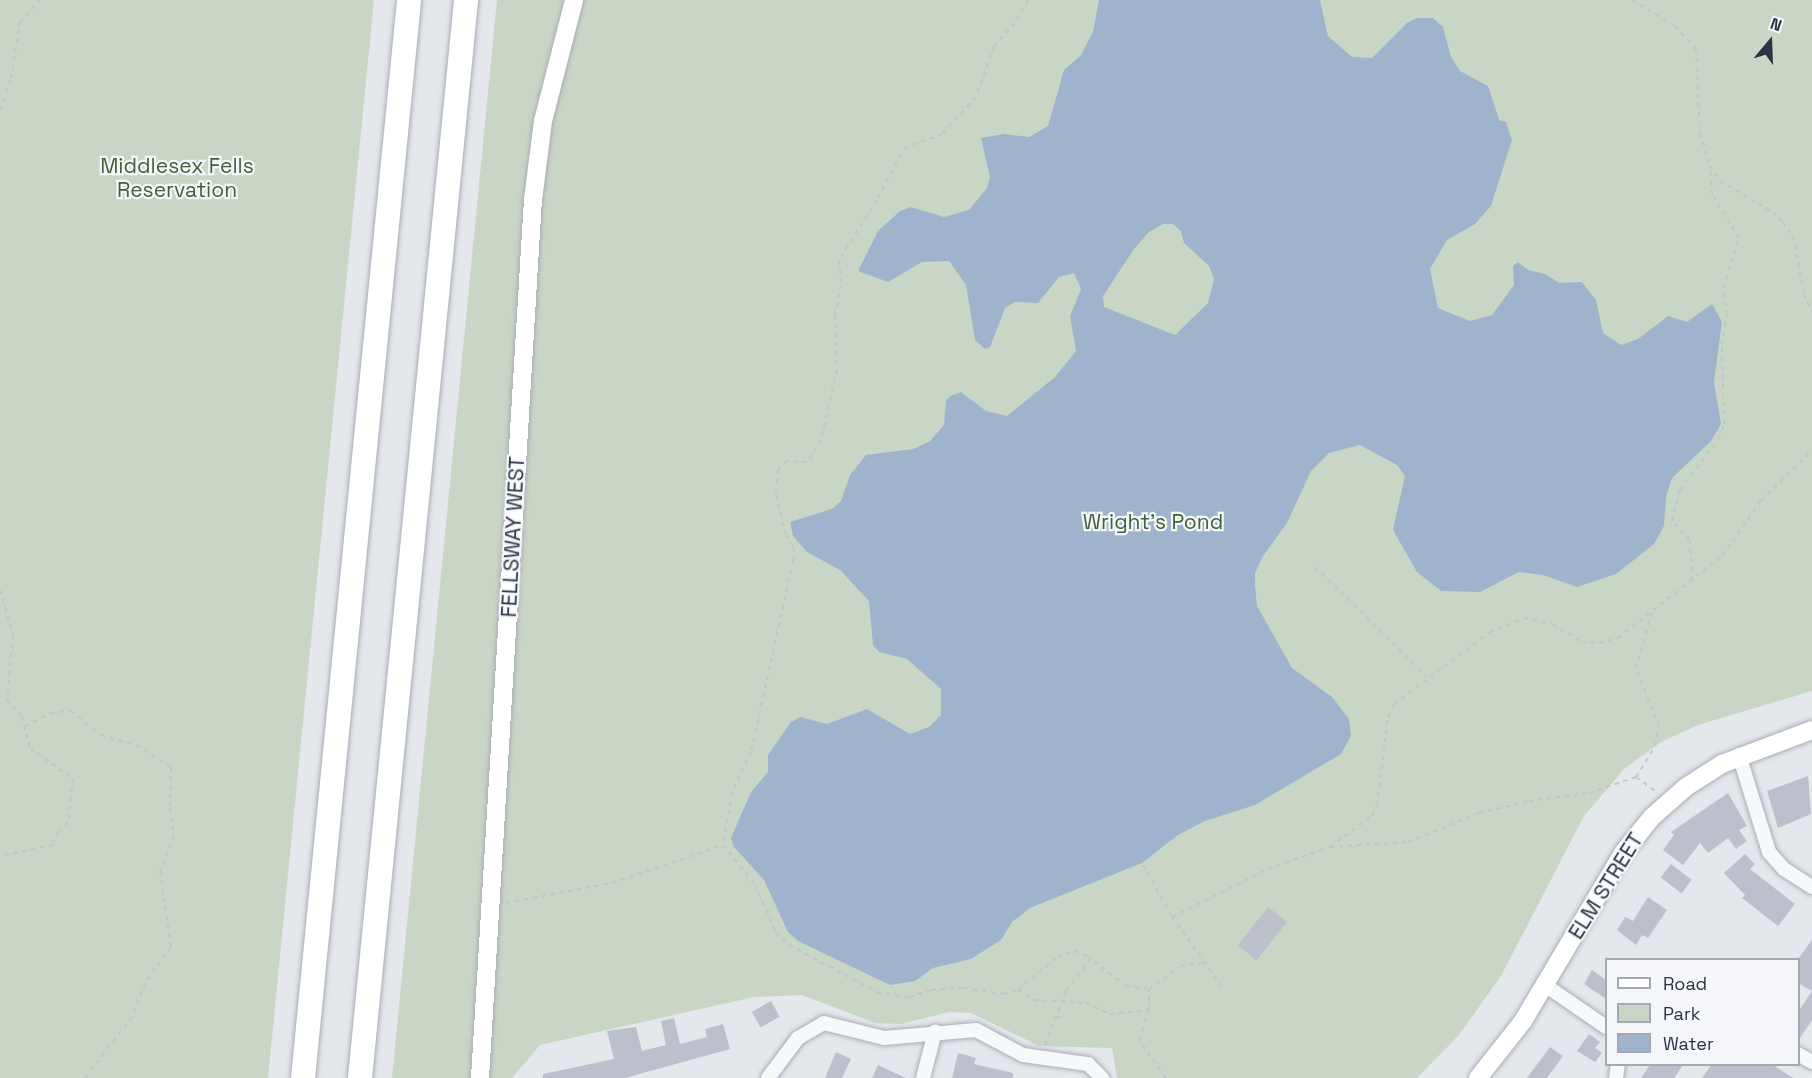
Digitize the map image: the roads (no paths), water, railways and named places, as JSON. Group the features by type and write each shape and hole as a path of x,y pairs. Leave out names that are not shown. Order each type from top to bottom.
{"highway":[{"path":"303,1078 409,0"},
{"path":"360,1078 466,0"}],"main road":[{"name":"FELLSWAY WEST","path":"480,1078 533,200 543,121 574,0"},
{"name":"ELM STREET","path":"1478,1078 1509,1041 1612,871 1643,826 1686,787 1739,755 1812,730"}],"street":[{"path":"1739,755 1769,852 1785,869 1812,887"},
{"path":"1545,985 1605,1026"},
{"path":"768,1078 798,1038 817,1025 839,1024 884,1038 935,1032 981,1032 1016,1052 1041,1058 1084,1063 1102,1078"},
{"path":"922,1078 935,1032"}],"water":[{"name":"Wright's Pond","path":"1099,0 1320,0 1328,36 1352,57 1372,58 1407,23 1417,18 1433,18 1443,27 1451,57 1460,71 1488,86 1499,120 1506,122 1512,140 1491,206 1475,224 1447,240 1430,269 1438,308 1470,321 1492,315 1514,285 1513,266 1518,262 1528,270 1545,274 1559,283 1582,282 1596,300 1603,333 1621,345 1638,339 1668,316 1687,322 1712,304 1722,322 1714,382 1721,424 1711,441 1672,478 1666,497 1664,526 1654,544 1616,574 1577,587 1543,575 1519,572 1480,592 1441,591 1417,572 1393,530 1405,476 1397,465 1360,445 1329,453 1311,471 1287,523 1263,556 1255,573 1255,586 1257,606 1292,668 1332,697 1349,719 1351,736 1341,754 1255,805 1205,821 1178,835 1142,863 1030,908 1012,922 1001,940 971,959 933,968 915,981 890,985 798,941 788,932 764,880 734,847 731,838 751,792 768,772 768,755 791,722 800,717 827,724 867,709 910,734 929,727 941,715 941,689 907,659 879,652 873,645 869,601 840,570 807,552 793,536 790,522 832,509 841,501 850,475 866,455 913,449 929,442 944,425 946,400 952,395 961,392 986,411 1007,416 1055,377 1076,351 1070,316 1081,289 1074,273 1059,277 1038,303 1015,302 1005,308 990,347 985,349 975,340 966,285 949,261 922,262 888,282 858,271 878,231 900,211 911,207 944,217 969,210 987,188 990,177 981,138 1004,134 1029,137 1048,126 1064,70 1081,55 1093,32","holes":["1163,224 1173,224 1181,231 1184,243 1209,266 1214,279 1208,303 1175,335 1104,307 1103,296 1134,249 1149,232"]}],"park label":[{"name":"Middlesex Fells Reservation","path":"177,178"}]}
